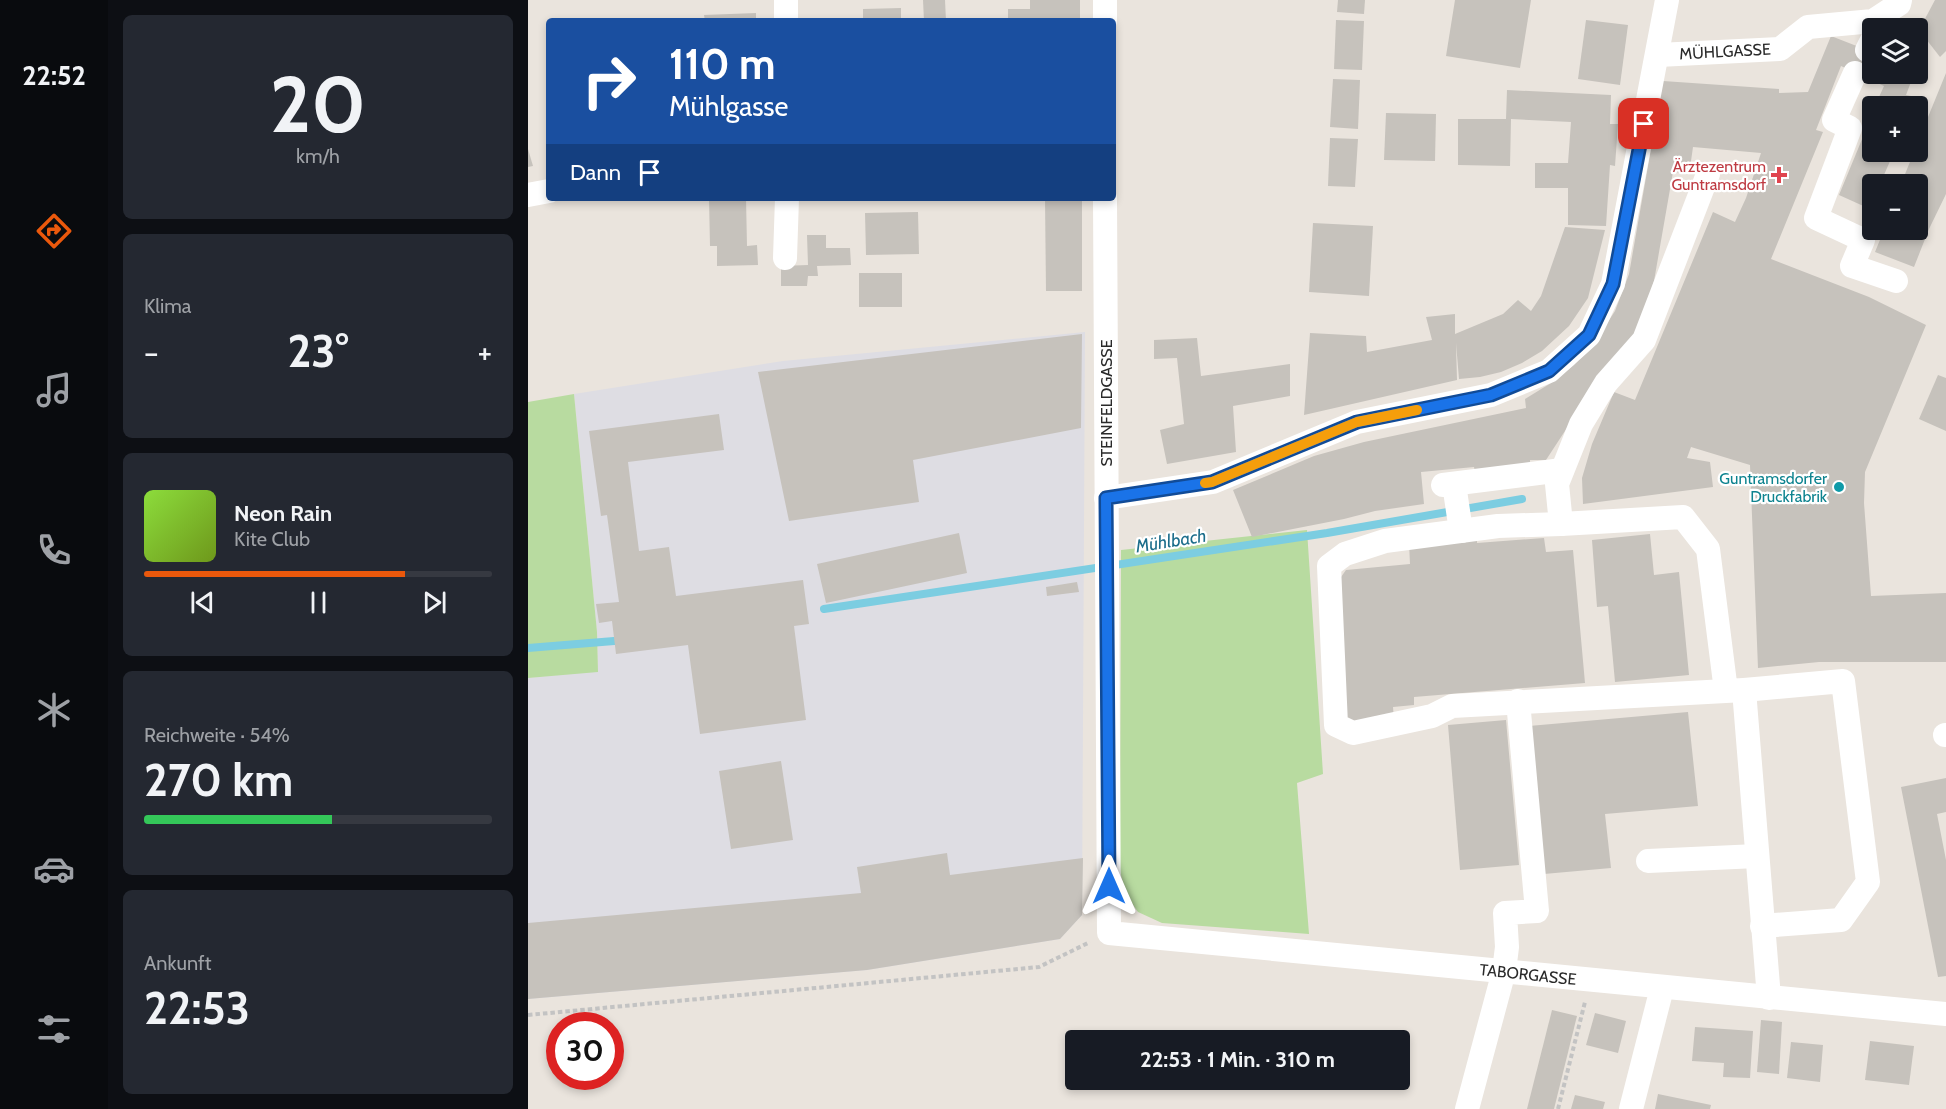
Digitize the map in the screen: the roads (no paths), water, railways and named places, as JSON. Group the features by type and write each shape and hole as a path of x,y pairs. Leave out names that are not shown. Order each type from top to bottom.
{"street":[{"path":"786,0 786,18"},
{"path":"1105,0 1105,18"},
{"path":"1667,0 1667,54"},
{"name":"MÜHLGASSE","path":"1106,498 1212,482 1357,422 1491,395 1549,371 1589,335 1613,284 1667,54 1780,49 1808,27 1873,21 1887,14"},
{"path":"1856,73 1834,120 1850,128 1816,218 1863,240 1852,266 1896,281"},
{"path":"1560,516 1560,477 1581,424 1606,383 1644,340 1708,174"},
{"path":"528,195 546,192"},
{"path":"785,258 787,201"},
{"name":"STEINFELDGASSE","path":"1105,201 1109,933"},
{"path":"1560,477 1455,504 1385,541 1345,554 1329,566 1336,725 1353,733 1432,716 1452,706 1735,690 1843,681 1868,882 1841,920 1762,926"},
{"path":"1455,504 1498,526 1560,516 1683,516 1708,549 1735,690 1757,856 1769,998"},
{"path":"1467,1109 1508,947 1505,913 1537,911 1518,701"},
{"path":"1648,861 1757,856"},
{"name":"TABORGASSE","path":"1109,933 1946,1014"},
{"path":"1631,1109 1662,988"}],"waterway":[{"name":"Mühlbach","path":"824,609 1327,533 1522,499"},
{"name":"Mühlbach","path":"528,648 614,641"}],"place":[{"name":"Ärztezentrum Guntramsdorf","path":"1779,175"},
{"name":"Guntramsdorfer Druckfabrik","path":"1839,487"}]}
